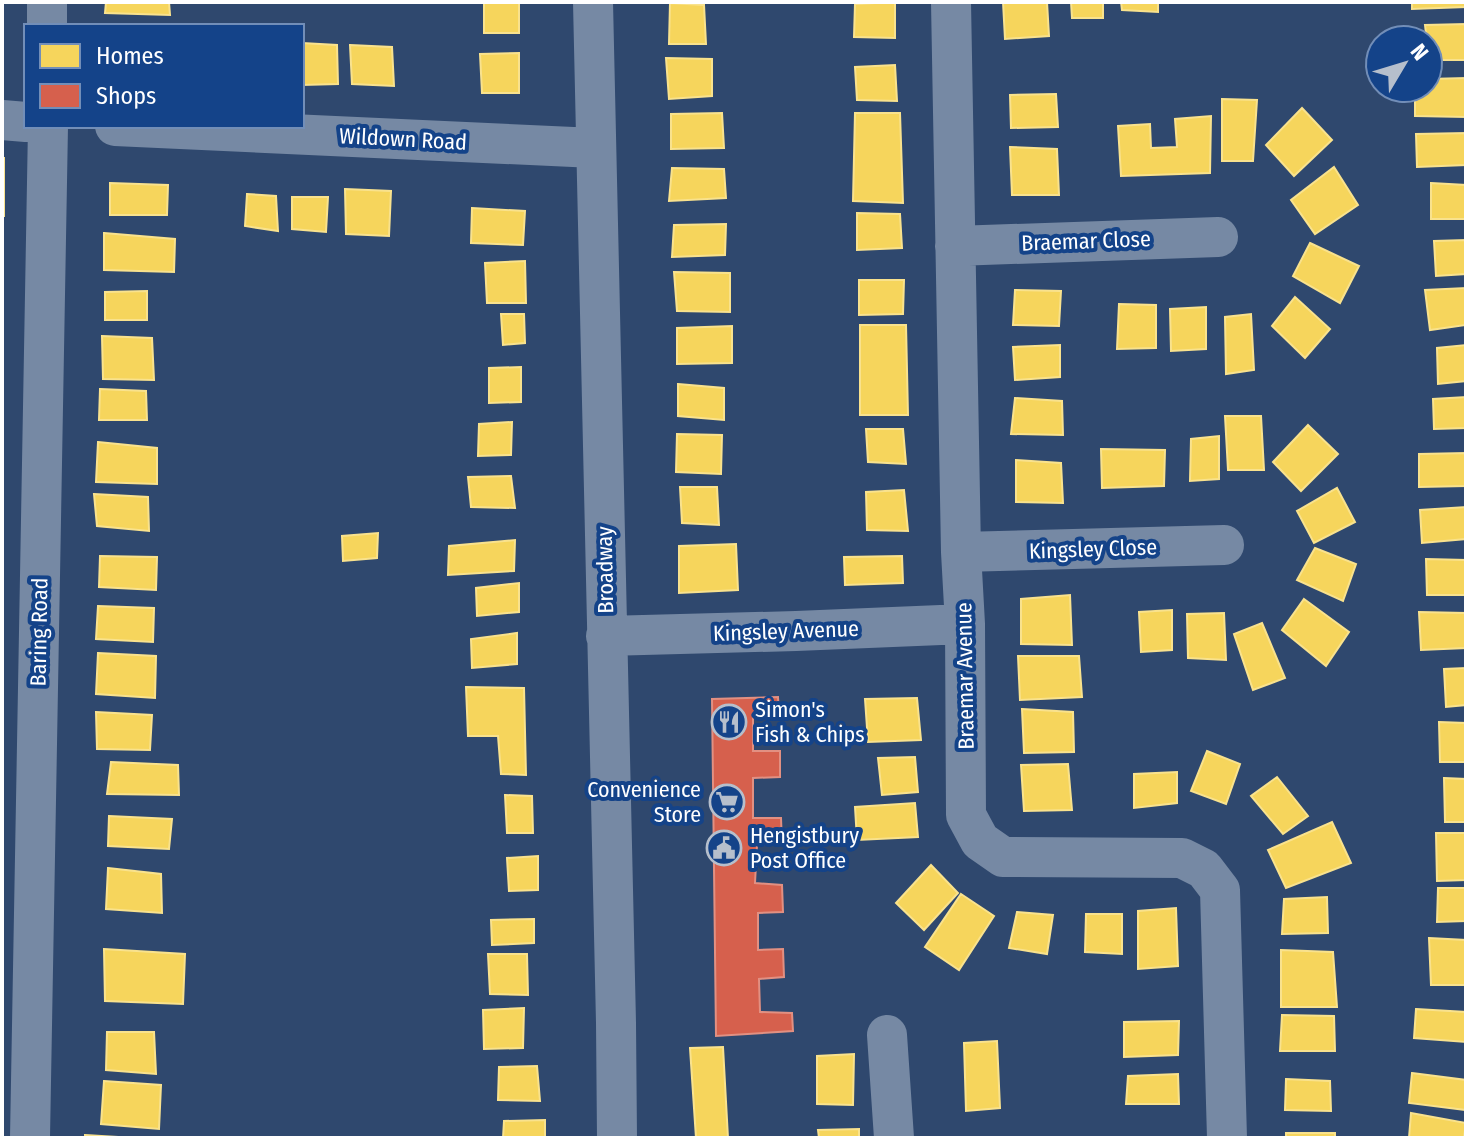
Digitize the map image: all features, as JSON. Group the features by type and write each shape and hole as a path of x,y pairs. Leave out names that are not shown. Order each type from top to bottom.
{"street":[{"path":"47,2 47,24"},
{"name":"Broadway","path":"593,2 617,1138"},
{"name":"Braemar Avenue","path":"951,2 965,624 966,815 980,841 1003,857 1182,858 1204,869 1220,890 1227,1138"},
{"path":"2,120 24,122"},
{"name":"Baring Road","path":"30,1138 48,128"},
{"name":"Wildown Road","path":"159,128 595,148"},
{"name":"Braemar Close","path":"955,246 1218,237"},
{"name":"Kingsley Close","path":"961,552 1224,545"},
{"name":"Kingsley Avenue","path":"606,636 965,624"},
{"path":"887,1035 894,1138"}],"building: Homes":[{"path":"106,2 169,2 170,15 105,13"},
{"path":"484,2 519,2 519,33 484,33"},
{"path":"895,2 895,38 854,37 855,4"},
{"path":"1003,2 1047,2 1049,36 1005,39"},
{"path":"1071,2 1103,2 1103,18 1072,18"},
{"path":"1121,2 1158,2 1158,12 1122,10"},
{"path":"1412,2 1466,2 1466,7 1412,9"},
{"path":"670,3 704,5 706,44 669,44"},
{"path":"1466,24 1466,60 1444,60 1444,25"},
{"path":"304,43 337,45 338,84 304,85"},
{"path":"350,45 392,47 394,86 352,84"},
{"path":"519,53 519,93 482,93 480,54"},
{"path":"666,58 712,59 712,96 669,99"},
{"path":"895,65 897,101 857,100 855,67"},
{"path":"1466,78 1466,117 1415,116 1415,104 1444,104 1444,79"},
{"path":"1056,94 1058,127 1011,128 1010,95"},
{"path":"1222,99 1257,100 1253,161 1222,161"},
{"path":"1302,108 1332,140 1294,176 1266,145"},
{"path":"722,113 724,148 671,149 671,114"},
{"path":"855,113 900,113 903,203 853,201"},
{"path":"1211,116 1210,173 1121,176 1118,126 1150,124 1151,148 1177,147 1175,119"},
{"path":"1466,133 1466,165 1417,167 1416,134"},
{"path":"1010,147 1057,149 1059,195 1012,195"},
{"path":"4,158 4,216 2,216"},
{"path":"1334,167 1358,205 1315,234 1291,200"},
{"path":"672,168 724,169 726,198 669,201"},
{"path":"110,183 168,185 167,215 110,215"},
{"path":"1431,183 1466,185 1466,219 1431,219"},
{"path":"345,189 391,191 389,236 346,234"},
{"path":"247,194 276,196 278,231 245,226"},
{"path":"292,197 328,197 326,232 292,229"},
{"path":"472,208 525,211 523,245 471,243"},
{"path":"857,213 900,214 902,248 857,250"},
{"path":"726,224 725,255 672,257 674,225"},
{"path":"104,233 175,239 174,272 104,270"},
{"path":"1466,240 1466,274 1436,276 1434,241"},
{"path":"1310,243 1359,266 1340,303 1293,276"},
{"path":"525,261 526,303 487,303 485,263"},
{"path":"674,272 730,273 730,312 677,311"},
{"path":"859,280 904,280 903,314 859,315"},
{"path":"1466,288 1466,325 1430,330 1425,290"},
{"path":"1015,290 1061,291 1059,326 1013,325"},
{"path":"147,291 147,320 105,320 105,292"},
{"path":"1295,297 1330,329 1305,358 1272,326"},
{"path":"1119,304 1156,305 1156,348 1117,349"},
{"path":"1206,307 1206,349 1171,351 1170,309"},
{"path":"501,314 524,314 525,343 503,345"},
{"path":"1251,314 1254,370 1226,374 1225,317"},
{"path":"860,325 906,325 908,415 860,415"},
{"path":"732,326 732,363 677,364 677,328"},
{"path":"102,336 152,338 154,380 103,379"},
{"path":"1060,345 1060,377 1015,380 1013,347"},
{"path":"1466,345 1466,381 1438,384 1437,348"},
{"path":"521,367 521,402 489,403 489,368"},
{"path":"678,384 724,388 724,420 678,416"},
{"path":"100,389 146,391 147,420 99,420"},
{"path":"1466,397 1466,428 1434,429 1433,399"},
{"path":"1015,398 1062,401 1063,435 1011,434"},
{"path":"1225,416 1261,416 1264,470 1228,470"},
{"path":"512,422 511,455 478,456 479,424"},
{"path":"1308,425 1338,454 1301,491 1273,462"},
{"path":"866,429 903,429 906,464 868,462"},
{"path":"677,434 722,435 721,474 676,472"},
{"path":"1219,436 1219,479 1190,481 1191,439"},
{"path":"98,442 157,448 157,484 96,482"},
{"path":"1101,449 1165,450 1164,486 1102,488"},
{"path":"1466,453 1466,486 1419,487 1419,454"},
{"path":"1016,460 1061,463 1063,503 1016,502"},
{"path":"511,476 515,508 471,507 468,477"},
{"path":"680,487 717,487 719,525 682,523"},
{"path":"1337,488 1355,522 1314,543 1297,511"},
{"path":"904,490 908,531 867,530 866,492"},
{"path":"94,494 148,497 149,531 97,526"},
{"path":"1466,507 1466,539 1422,543 1420,510"},
{"path":"378,533 377,558 343,561 342,536"},
{"path":"515,540 514,571 448,575 449,546"},
{"path":"736,544 738,590 679,593 679,546"},
{"path":"1315,548 1356,564 1343,601 1297,580"},
{"path":"100,556 157,557 156,590 99,587"},
{"path":"902,556 903,583 845,585 844,557"},
{"path":"1426,559 1466,560 1466,595 1427,595"},
{"path":"519,583 519,612 477,616 476,588"},
{"path":"1070,595 1072,645 1021,644 1021,599"},
{"path":"1304,599 1349,632 1326,666 1282,630"},
{"path":"98,606 154,608 153,642 96,639"},
{"path":"1172,610 1172,650 1141,652 1139,612"},
{"path":"1419,612 1466,613 1466,648 1421,650"},
{"path":"1224,613 1226,660 1188,658 1187,614"},
{"path":"1262,623 1285,678 1253,690 1234,634"},
{"path":"517,633 517,664 472,668 471,639"},
{"path":"98,653 156,656 155,698 96,694"},
{"path":"1018,656 1079,656 1082,697 1020,700"},
{"path":"1466,668 1466,705 1446,707 1444,669"},
{"path":"466,687 524,688 526,775 501,774 498,736 468,736"},
{"path":"917,698 921,740 868,742 865,699"},
{"path":"1022,709 1073,712 1074,752 1024,753"},
{"path":"96,712 152,715 150,750 97,749"},
{"path":"1439,722 1466,723 1466,762 1440,762"},
{"path":"1207,751 1240,764 1226,804 1191,791"},
{"path":"915,757 918,792 882,795 878,758"},
{"path":"111,762 178,765 179,795 107,794"},
{"path":"1068,764 1072,810 1024,811 1021,765"},
{"path":"1177,772 1177,803 1134,808 1134,774"},
{"path":"1277,777 1308,816 1283,834 1251,796"},
{"path":"1444,778 1466,779 1466,822 1445,822"},
{"path":"505,795 532,796 533,833 507,833"},
{"path":"915,803 918,837 857,840 855,807"},
{"path":"109,816 172,819 169,849 108,846"},
{"path":"1332,822 1351,863 1286,888 1268,850"},
{"path":"1436,833 1466,833 1466,880 1437,881"},
{"path":"538,856 538,890 509,891 507,858"},
{"path":"931,865 958,893 924,930 896,903"},
{"path":"108,868 161,874 162,913 106,909"},
{"path":"1438,888 1466,888 1466,921 1437,922"},
{"path":"961,894 994,916 959,970 925,947"},
{"path":"1327,897 1328,933 1282,934 1284,899"},
{"path":"1176,908 1178,966 1138,969 1138,911"},
{"path":"1017,912 1053,915 1047,954 1009,948"},
{"path":"1086,914 1122,914 1122,954 1085,952"},
{"path":"534,919 534,943 492,945 491,920"},
{"path":"1429,938 1466,940 1466,985 1431,985"},
{"path":"104,949 185,954 183,1004 105,1001"},
{"path":"1281,950 1333,952 1337,1007 1281,1007"},
{"path":"488,954 527,954 528,995 490,994"},
{"path":"524,1008 523,1048 484,1049 483,1010"},
{"path":"1416,1009 1466,1012 1466,1042 1414,1038"},
{"path":"1282,1015 1334,1016 1335,1051 1280,1051"},
{"path":"1179,1021 1178,1055 1124,1057 1124,1022"},
{"path":"107,1032 154,1032 156,1074 106,1070"},
{"path":"997,1041 1000,1108 966,1111 964,1043"},
{"path":"723,1047 728,1138 696,1138 690,1048"},
{"path":"854,1054 853,1105 817,1104 817,1056"},
{"path":"537,1066 540,1101 498,1100 499,1067"},
{"path":"1412,1073 1466,1080 1466,1110 1409,1103"},
{"path":"1178,1074 1179,1104 1126,1104 1128,1076"},
{"path":"1286,1079 1330,1081 1331,1111 1285,1110"},
{"path":"104,1081 161,1085 159,1129 101,1124"},
{"path":"1411,1113 1466,1123 1464,1138 1409,1138"},
{"path":"545,1120 545,1138 503,1138 504,1121"},
{"path":"859,1129 859,1138 819,1138 818,1130"},
{"path":"1286,1133 1335,1133 1335,1138 1286,1138"},
{"path":"85,1135 135,1138 85,1138"}],"building: Shops":[{"path":"778,697 779,715 753,715 753,751 780,751 780,777 753,778 753,818 781,818 782,844 757,845 755,883 782,885 783,912 758,913 758,950 783,949 784,977 759,979 760,1012 792,1013 793,1031 716,1036 712,699"}],"place":[{"name":"Simon's Fish & Chips","path":"729,722"},
{"name":"Convenience Store","path":"727,802"},
{"name":"Hengistbury Post Office","path":"724,848"}]}
